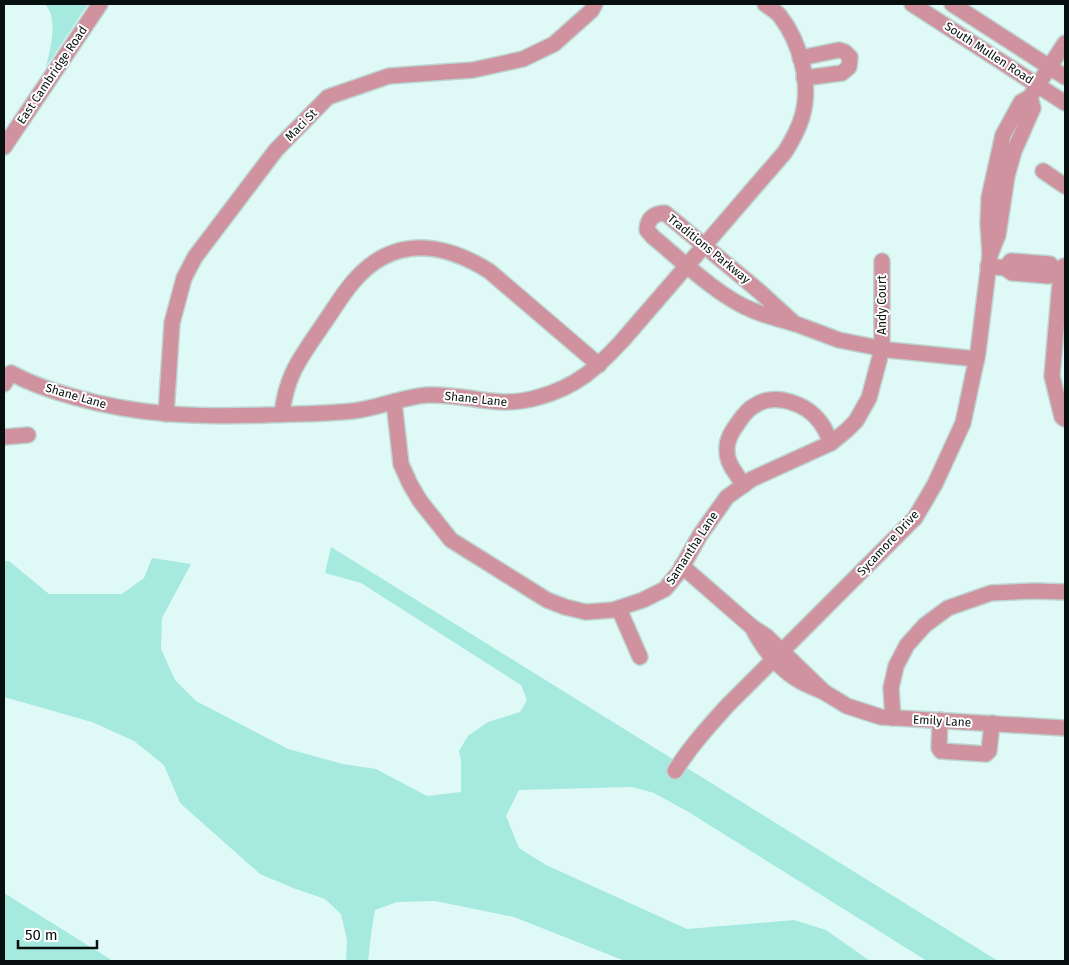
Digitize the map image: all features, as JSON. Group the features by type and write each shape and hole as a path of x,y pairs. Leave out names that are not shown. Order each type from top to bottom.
{"street":[{"name":"East Cambridge Road","path":"4,147 100,4"},
{"name":"Maci St","path":"166,414 172,323 184,278 195,257 276,150 328,97 389,76 473,70 522,59 554,44 591,11 595,4"},
{"name":"Shane Lane","path":"6,372 43,387 92,402 123,409 188,416 353,410 428,395 445,395 500,403 525,401 567,387 600,365 706,246 785,152 795,135 802,116 805,90 800,58 794,39 779,14 765,4"},
{"name":"South Mullen Road","path":"912,4 1034,91 1065,103"},
{"name":"South Mullen Road","path":"952,4 1065,77"},
{"path":"1034,91 1065,44"},
{"path":"800,58 839,50 845,52 850,57 849,67 842,73 804,78"},
{"name":"Sycamore Drive","path":"675,771 684,756 708,726 915,518 935,484 963,423 977,359 989,261 989,198 1014,152 1033,108 1034,91"},
{"path":"1043,170 1065,186"},
{"name":"Traditions Parkway","path":"796,324 666,213 658,213 647,224 647,230 688,266 732,299 751,310 839,340 882,349 977,359"},
{"path":"282,414 286,390 295,366 346,290 362,272 390,254 409,248 438,248 465,258 489,271 600,365"},
{"path":"989,261 1005,268 1011,261 1050,264 1061,268 1052,376 1062,418 1065,419"},
{"name":"Andy Court","path":"882,262 882,349"},
{"name":"Samantha Lane","path":"394,402 401,464 420,502 451,540 547,600 586,612 619,609 643,600 664,589 682,566 700,535 727,497 752,479 831,442 847,430 856,421 869,398 882,349"},
{"path":"744,485 729,462 726,450 730,434 754,405 768,401 786,400 799,406 812,414 820,422 831,442"},
{"path":"4,437 28,435"},
{"name":"Emily Lane","path":"682,566 752,627 760,643 778,655 796,680 824,692 846,706 880,717 1065,728"},
{"path":"893,718 891,688 896,666 908,645 925,626 948,608 990,593 1065,592"},
{"path":"619,609 640,657"},
{"path":"940,720 939,748 941,751 986,754 989,751 992,723"}],"green space":[{"path":"45,4 88,4 46,67 53,26 52,18"},
{"path":"331,547 998,961 927,961 687,811 654,793 632,787 519,790 506,816 519,848 546,865 687,929 794,920 826,930 870,961 625,961 514,917 435,901 397,902 375,910 368,961 346,961 347,940 341,914 325,899 260,874 180,803 164,765 134,741 92,722 4,697 4,561 9,561 49,594 122,594 144,578 152,558 191,564 162,618 161,649 175,680 196,701 288,749 343,764 376,769 427,796 461,792 461,761 459,751 468,736 488,722 520,712 527,700 521,685 361,583 325,573"},
{"path":"4,893 113,961 4,961"}]}
